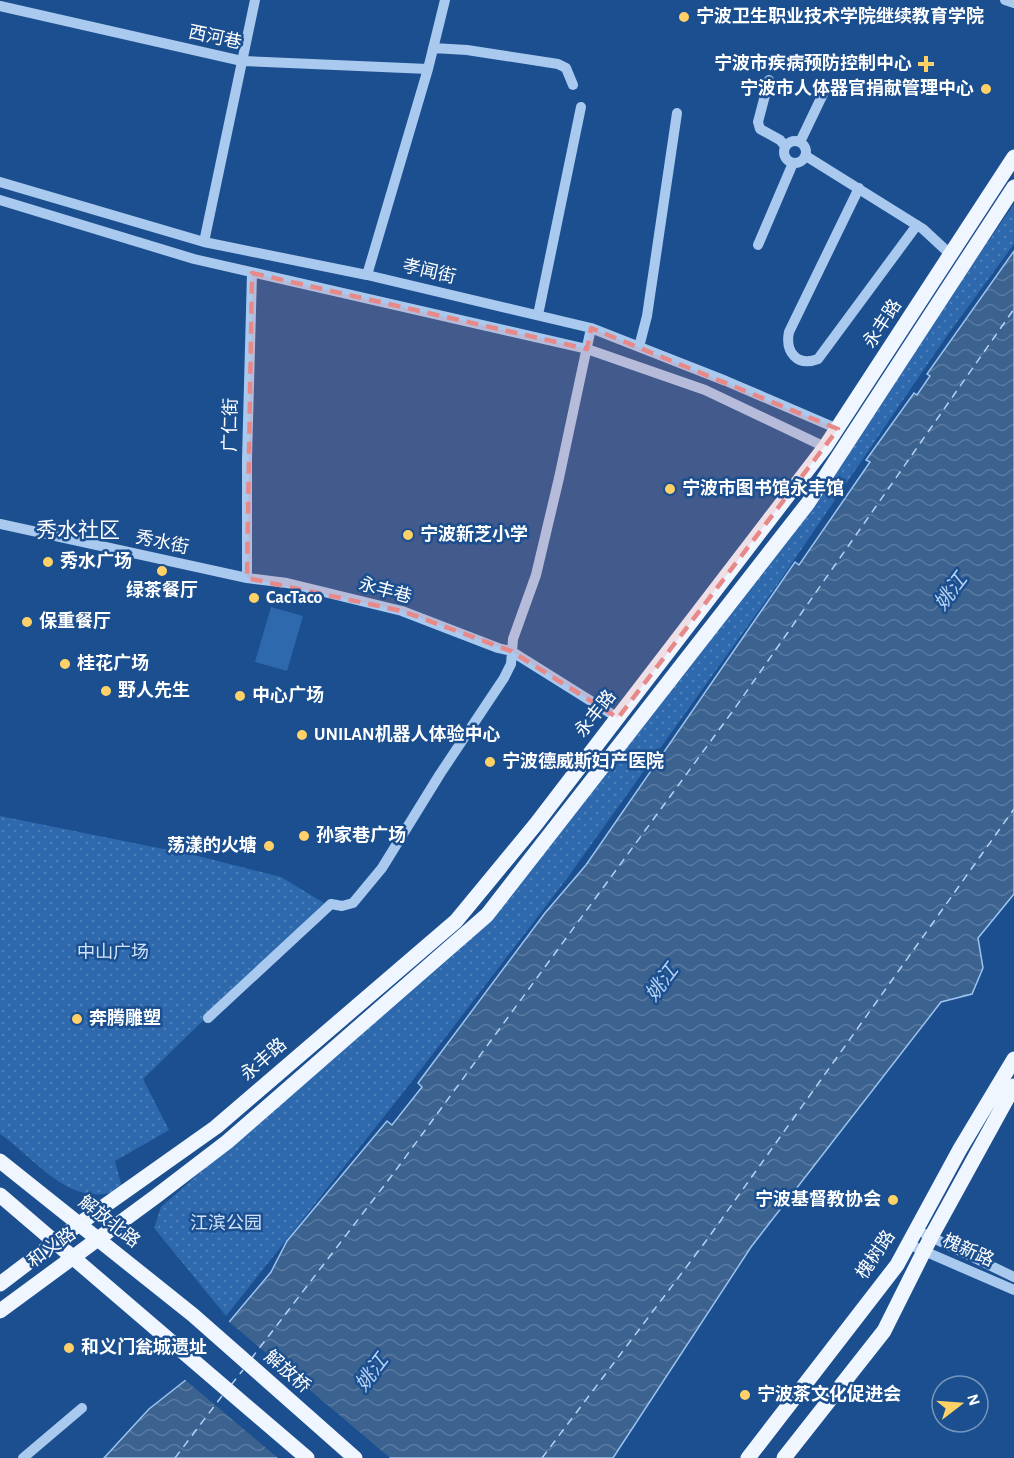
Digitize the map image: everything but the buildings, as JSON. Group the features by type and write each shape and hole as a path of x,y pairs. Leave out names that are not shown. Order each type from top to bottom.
{"main road":[{"name":"永丰路","path":"79,1224 216,1127 456,921 536,824 825,447 1014,157"},
{"name":"永丰路","path":"99,1239 227,1142 487,915 808,503 1014,188"},
{"name":"槐树路","path":"748,1458 897,1265 960,1149 1014,1059"},
{"name":"槐树路","path":"784,1458 884,1331 928,1243 1014,1086"},
{"name":"解放北路","path":"0,1161 193,1315"},
{"path":"0,1195 307,1458"},
{"name":"和义路","path":"0,1284 79,1224"},
{"name":"和义路","path":"0,1311 99,1239"},
{"name":"解放桥","path":"193,1315 355,1458"}],"street":[{"path":"204,242 255,0"},
{"path":"367,275 434,48 445,0"},
{"path":"1005,0 1014,3"},
{"name":"西河巷","path":"0,6 242,61 428,69"},
{"path":"434,48 467,50 558,64 566,68 573,85"},
{"path":"769,80 758,122 760,129 780,140 785,146 785,158 793,163 800,162 806,156"},
{"path":"800,142 823,94"},
{"path":"538,315 581,107"},
{"path":"639,347 648,316 677,113"},
{"path":"785,146 793,141 800,142 805,147 806,156"},
{"path":"806,156 917,225 951,255"},
{"path":"758,245 793,163"},
{"name":"孝闻街","path":"0,182 204,242 367,275 591,328 726,381 838,429"},
{"path":"859,188 789,332 787,342 790,351 799,359 810,362 818,359 917,225"},
{"path":"0,200 194,259 588,349 705,390 825,447"},
{"name":"广仁街","path":"247,578 247,459 252,273"},
{"path":"208,1018 331,904 342,906 353,903 382,868 440,774 504,678 511,664 513,639 536,575 591,328"},
{"name":"秀水街","path":"0,524 247,578"},
{"name":"永丰巷","path":"247,578 287,583 402,611 511,651 618,718"},
{"name":"槐新路","path":"916,1230 928,1243 1014,1290"},
{"name":"槐新路","path":"908,1244 928,1243 1014,1277"},
{"path":"23,1458 82,1408"}],"highlighted area":[{"path":"252,273 587,349 591,328 838,429 618,718 511,651 402,611 247,578"}],"green space":[{"name":"江滨公园","path":"1014,204 1014,244 946,337 777,585 568,877 409,1085 226,1316 154,1228 161,1207 475,929 854,434"},
{"path":"271,607 303,616 287,671 255,662"},
{"name":"中山广场","path":"0,816 198,856 281,877 324,903 143,1079 169,1130 115,1161 122,1188 108,1193 89,1194 61,1183 0,1134"}],"water":[{"name":"姚江","path":"1014,251 1014,894 978,938 983,968 972,994 941,1002 751,1247 613,1458 104,1458 149,1409 201,1368 230,1321 271,1272 287,1241 387,1121 392,1125 422,1087 418,1083 545,913 586,865 795,562 799,565 870,462 866,460 914,393 917,395 930,376 927,374"}],"pier":[{"path":"227,1320 390,1458 278,1458 183,1378 199,1366"}],"ferry route":[{"path":"251,1359 393,1174 735,708 1014,309"},
{"path":"542,1458 706,1241 1014,809"},
{"path":"231,1385 243,1370"},
{"path":"175,1458 222,1396"}],"place":[{"name":"宁波卫生职业技术学院继续教育学院","path":"684,17"},
{"name":"宁波市疾病预防控制中心","path":"926,64"},
{"name":"宁波市人体器官捐献管理中心","path":"986,89"},
{"name":"宁波市图书馆永丰馆","path":"670,489"},
{"name":"宁波新芝小学","path":"408,535"},
{"name":"秀水广场","path":"48,562"},
{"name":"绿茶餐厅","path":"162,571"},
{"name":"CacTaco","path":"254,598"},
{"name":"保重餐厅","path":"27,622"},
{"name":"桂花广场","path":"65,664"},
{"name":"野人先生","path":"106,691"},
{"name":"中心广场","path":"240,696"},
{"name":"UNILAN机器人体验中心","path":"302,735"},
{"name":"宁波德威斯妇产医院","path":"490,762"},
{"name":"孙家巷广场","path":"304,836"},
{"name":"荡漾的火塘","path":"269,846"},
{"name":"奔腾雕塑","path":"77,1019"},
{"name":"宁波基督教协会","path":"893,1200"},
{"name":"和义门瓮城遗址","path":"69,1348"},
{"name":"宁波茶文化促进会","path":"745,1395"}],"district":[{"name":"秀水社区","path":"78,530"}]}
